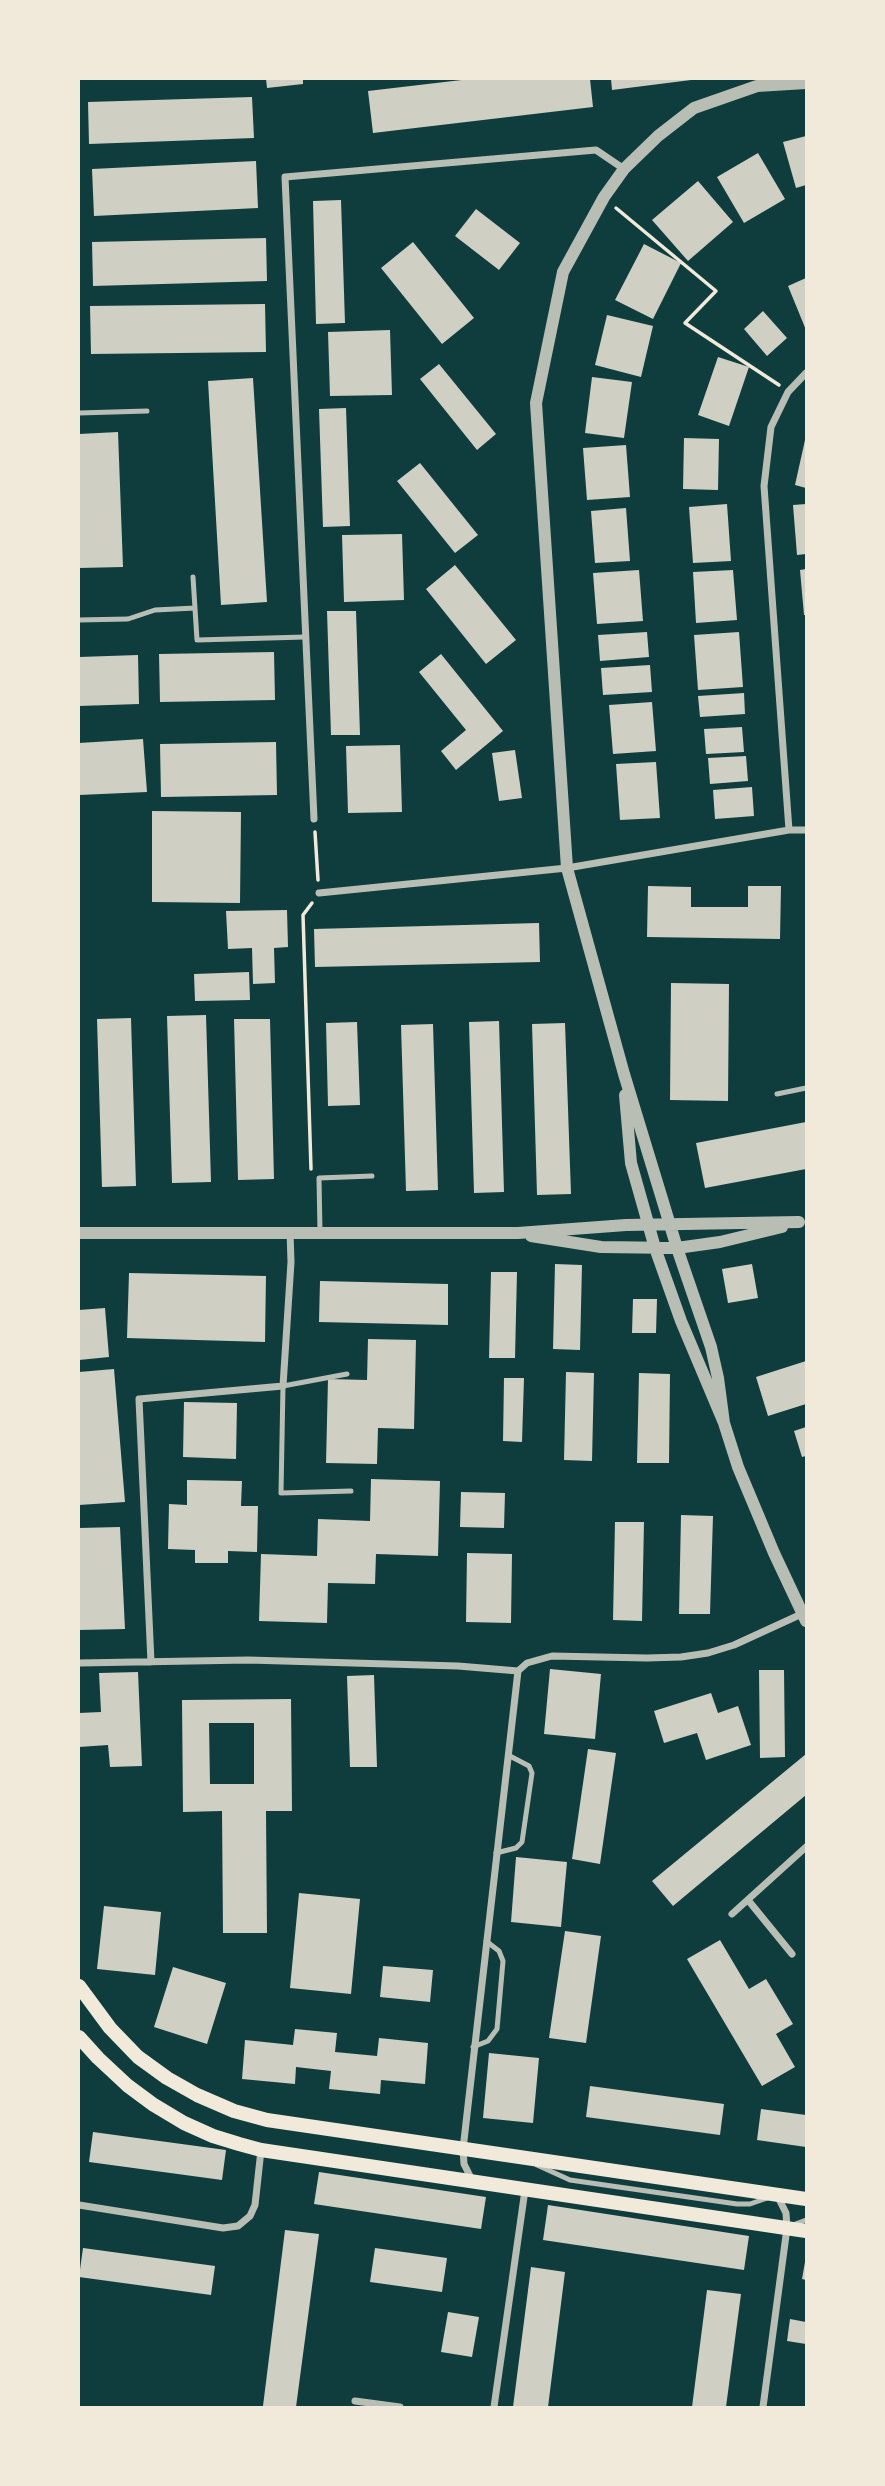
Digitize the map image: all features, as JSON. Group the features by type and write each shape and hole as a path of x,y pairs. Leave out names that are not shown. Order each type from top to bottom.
{"main road":[{"path":"79,1986 110,2028 138,2057 167,2078 234,2111 267,2120 806,2199"},
{"path":"79,2037 127,2085 154,2105 213,2136 261,2150 806,2231"}],"street":[{"path":"724,1423 711,1346 677,1248 624,1074 567,867 537,403 562,272 604,197 624,169 658,136 694,108 757,86 806,83"},
{"path":"314,819 285,177 596,150 624,169"},
{"path":"789,830 764,486 771,427 788,392 806,373"},
{"path":"319,893 567,867 789,830 806,830"},
{"path":"79,1663 261,1660 458,1666 517,1671 527,1663 552,1656 647,1658 708,1653 805,1615 754,1504 655,1248 631,1163 624,1074"},
{"path":"79,1233 519,1233 647,1224 803,1221"},
{"path":"519,1233 601,1247 677,1248 720,1242 803,1221"},
{"path":"151,1661 139,1399 283,1386 291,1262 290,1232"},
{"path":"79,1240 93,1234"},
{"path":"473,2181 464,2164 463,2148 517,1671"},
{"path":"732,1914 806,1847"},
{"path":"748,1900 792,1954"},
{"path":"79,2205 223,2228 238,2226 250,2216 255,2205 261,2150"},
{"path":"494,2407 525,2188"},
{"path":"763,2407 787,2228 786,2213 776,2194"},
{"path":"355,2400 400,2407"}],"lane":[{"path":"79,413 147,411"},
{"path":"193,577 197,640 306,637"},
{"path":"79,620 128,619 155,610 195,608"},
{"path":"777,1094 806,1088"},
{"path":"320,1232 319,1178 372,1176"},
{"path":"347,1374 283,1386 281,1493 351,1491"},
{"path":"496,1853 516,1848 522,1842 532,1773 529,1766 508,1755"},
{"path":"473,2047 488,2041 497,2029 503,1961 499,1951 486,1941"},
{"path":"787,2228 806,2220"}],"path":[{"path":"604,197 716,292 685,323 788,392"},
{"path":"311,1177 303,915 319,893 314,819"}],"building":[{"path":"266,79 303,79 303,84 267,88"},
{"path":"470,79 590,79 593,107 373,133 368,91"},
{"path":"611,79 691,79 691,80 612,90"},
{"path":"252,97 254,138 89,144 88,102"},
{"path":"806,136 806,185 796,188 783,142"},
{"path":"758,153 785,199 744,223 717,177"},
{"path":"256,161 258,208 94,216 92,169"},
{"path":"698,181 733,222 688,261 652,220"},
{"path":"341,200 345,323 316,324 313,201"},
{"path":"476,209 520,243 499,270 455,236"},
{"path":"266,238 267,281 93,286 92,242"},
{"path":"413,242 474,318 442,344 381,268"},
{"path":"644,244 681,263 653,319 615,300"},
{"path":"806,278 806,330 788,286"},
{"path":"265,304 266,352 91,354 90,306"},
{"path":"763,311 787,338 767,356 744,329"},
{"path":"607,315 653,326 641,377 595,365"},
{"path":"390,330 392,395 330,396 328,332"},
{"path":"718,357 749,367 729,426 698,415"},
{"path":"439,364 496,434 477,450 420,379"},
{"path":"592,377 632,382 624,438 585,433"},
{"path":"253,378 267,602 221,605 208,381"},
{"path":"346,408 350,526 323,527 319,409"},
{"path":"118,432 123,567 79,568 79,434"},
{"path":"684,438 719,439 718,490 683,489"},
{"path":"806,440 806,488 795,485"},
{"path":"626,445 630,497 587,500 583,448"},
{"path":"420,463 478,535 455,553 397,481"},
{"path":"727,504 731,561 693,563 689,507"},
{"path":"806,504 806,554 797,555 793,505"},
{"path":"626,508 630,561 595,563 591,511"},
{"path":"402,534 404,600 344,602 342,535"},
{"path":"455,565 516,640 486,664 426,589"},
{"path":"806,569 806,615 804,615 800,570"},
{"path":"639,570 643,621 597,624 593,573"},
{"path":"733,570 737,620 696,623 693,572"},
{"path":"327,611 356,611 360,735 331,735"},
{"path":"647,632 649,657 600,661 598,635"},
{"path":"739,632 743,687 698,690 694,635"},
{"path":"274,652 275,700 160,702 159,654"},
{"path":"441,654 503,731 456,770 441,751 466,730 419,672"},
{"path":"138,655 139,704 79,706 79,657"},
{"path":"650,665 652,692 603,695 601,668"},
{"path":"744,693 745,714 700,717 698,696"},
{"path":"652,702 656,751 613,754 609,705"},
{"path":"742,727 744,752 706,754 704,729"},
{"path":"143,739 147,792 79,795 79,743"},
{"path":"276,742 277,795 161,797 160,744"},
{"path":"400,745 402,812 348,813 346,746"},
{"path":"515,750 522,798 499,801 492,753"},
{"path":"746,756 748,781 710,784 708,758"},
{"path":"656,762 660,818 620,820 616,764"},
{"path":"752,787 754,816 715,819 713,790"},
{"path":"152,811 241,812 240,903 152,902"},
{"path":"648,886 691,887 691,907 748,907 748,886 781,886 780,939 647,937"},
{"path":"287,910 288,947 274,948 275,983 253,984 252,948 228,949 226,911"},
{"path":"539,923 540,962 315,967 314,929"},
{"path":"249,972 250,1000 195,1001 194,974"},
{"path":"671,983 729,984 728,1101 670,1100"},
{"path":"206,1015 211,1182 172,1183 167,1016"},
{"path":"131,1018 136,1186 102,1187 97,1019"},
{"path":"234,1019 270,1019 274,1179 238,1180"},
{"path":"499,1021 504,1192 474,1193 469,1022"},
{"path":"357,1022 360,1105 328,1106 326,1023"},
{"path":"565,1023 571,1194 537,1195 532,1024"},
{"path":"433,1024 438,1190 406,1191 401,1025"},
{"path":"806,1122 806,1169 705,1188 696,1143"},
{"path":"555,1264 582,1265 580,1350 553,1349"},
{"path":"752,1264 758,1298 728,1303 722,1269"},
{"path":"491,1272 517,1272 515,1358 489,1358"},
{"path":"129,1273 266,1276 265,1342 127,1338"},
{"path":"320,1281 448,1284 448,1325 319,1322"},
{"path":"633,1299 657,1299 656,1333 632,1333"},
{"path":"105,1308 109,1357 79,1360 79,1310"},
{"path":"368,1339 416,1340 414,1429 378,1428 377,1464 326,1463 328,1379 367,1380"},
{"path":"806,1361 806,1404 768,1416 756,1377"},
{"path":"114,1369 125,1502 79,1505 79,1372"},
{"path":"566,1372 594,1373 592,1461 564,1460"},
{"path":"639,1373 670,1374 669,1463 637,1463"},
{"path":"504,1378 524,1378 522,1442 503,1441"},
{"path":"184,1402 237,1403 236,1459 183,1457"},
{"path":"806,1427 806,1456 802,1457 794,1431"},
{"path":"371,1479 440,1481 438,1556 376,1554 375,1584 328,1583 327,1623 259,1621 261,1554 317,1556 318,1519 370,1521"},
{"path":"187,1480 242,1481 241,1506 258,1506 257,1552 228,1551 228,1563 195,1563 195,1550 168,1549 169,1504 187,1505"},
{"path":"461,1492 505,1493 504,1528 460,1527"},
{"path":"681,1515 713,1516 710,1614 679,1614"},
{"path":"615,1522 644,1522 642,1621 613,1620"},
{"path":"120,1527 125,1629 79,1630 79,1528"},
{"path":"467,1553 512,1554 511,1623 466,1622"},
{"path":"550,1669 601,1674 595,1739 544,1734"},
{"path":"759,1670 784,1670 785,1757 760,1758"},
{"path":"138,1672 142,1766 110,1767 108,1745 79,1747 79,1713 101,1712 99,1673"},
{"path":"374,1675 377,1767 350,1767 347,1676"},
{"path":"711,1693 718,1713 738,1706 751,1745 706,1760 697,1733 664,1743 654,1711"},
{"path":"291,1699 292,1811 266,1811 267,1933 223,1933 222,1811 183,1812 182,1700","holes":["209,1723 254,1723 254,1784 210,1784"]},
{"path":"588,1749 616,1753 600,1864 572,1859"},
{"path":"806,1754 806,1795 673,1906 652,1881"},
{"path":"516,1857 567,1862 561,1927 511,1922"},
{"path":"299,1893 360,1899 351,1994 290,1988"},
{"path":"104,1906 161,1912 155,1975 97,1969"},
{"path":"565,1931 601,1936 586,2043 549,2038"},
{"path":"720,1940 749,1989 766,1979 793,2024 776,2034 795,2067 762,2086 687,1959"},
{"path":"383,1966 433,1970 430,2002 380,1997"},
{"path":"173,1967 226,1983 207,2044 154,2027"},
{"path":"295,2029 337,2033 335,2052 377,2056 379,2038 428,2043 425,2084 381,2080 380,2094 329,2089 331,2071 296,2067 295,2084 242,2079 245,2040 293,2045"},
{"path":"489,2053 539,2058 533,2123 483,2118"},
{"path":"590,2086 724,2104 720,2135 586,2117"},
{"path":"761,2109 806,2115 806,2147 757,2140"},
{"path":"93,2132 226,2150 222,2180 89,2162"},
{"path":"319,2172 486,2197 481,2229 314,2204"},
{"path":"548,2205 749,2236 744,2270 543,2240"},
{"path":"285,2230 319,2234 296,2407 263,2406"},
{"path":"83,2248 215,2266 211,2295 79,2277"},
{"path":"375,2248 447,2258 442,2292 370,2282"},
{"path":"806,2262 806,2280 802,2279"},
{"path":"531,2267 565,2272 548,2407 513,2407"},
{"path":"707,2290 741,2294 726,2407 692,2407"},
{"path":"448,2312 479,2317 472,2357 441,2352"},
{"path":"790,2319 806,2322 806,2344 787,2341"}]}
